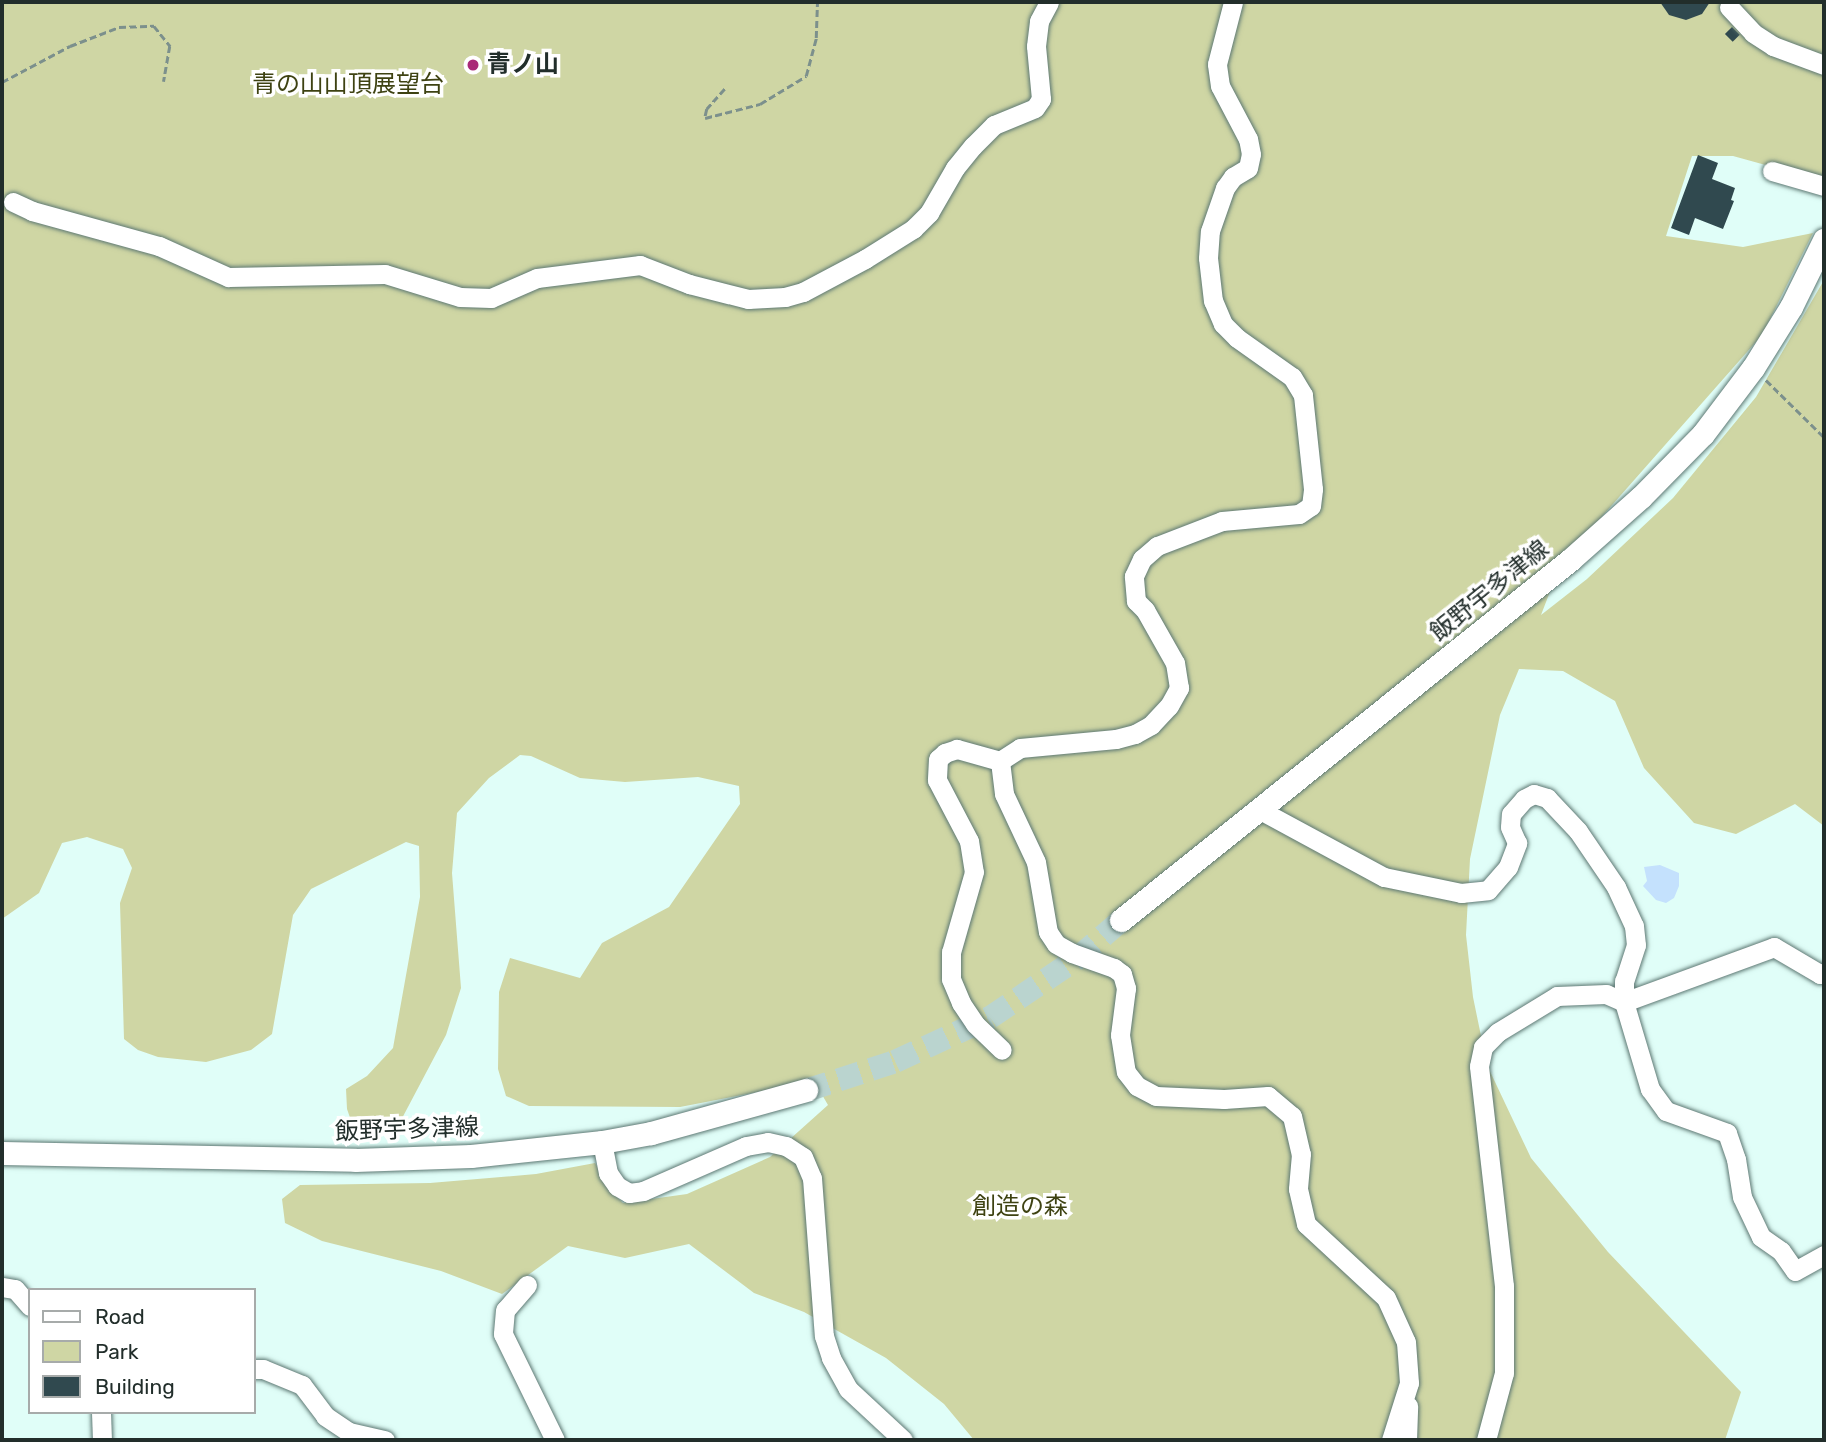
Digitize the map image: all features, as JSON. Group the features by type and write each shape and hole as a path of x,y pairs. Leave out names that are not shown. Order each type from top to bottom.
{"main road":[{"name":"飯野宇多津線","path":"1121,920 1570,561 1659,479 1703,434 1753,368 1791,307 1824,240"},
{"name":"飯野宇多津線","path":"2,1153 355,1160 471,1156 602,1142 701,1121 806,1090"}],"street":[{"path":"13,202 32,211 159,246 228,277 384,274 460,297 491,298 537,278 640,265 689,284 748,299 785,297 803,292 913,229 929,213 955,168 994,125 1035,108 1041,99 1035,46 1039,21 1049,2"},
{"path":"1002,1050 975,1024 961,1003 951,979 951,952 974,872 969,841 937,780 938,759 945,752 957,749 1000,761 1020,748 1116,739 1135,734 1151,725 1169,706 1179,688 1175,663 1145,610 1136,601 1134,576 1142,559 1157,546 1222,521 1299,514 1311,506 1313,489 1303,394 1292,377 1237,338 1223,324 1213,301 1208,258 1210,231 1225,188 1233,177 1248,169 1251,155 1248,139 1220,86 1217,64 1233,2"},
{"path":"1729,7 1753,33 1773,46 1824,65"},
{"path":"1772,171 1824,186"},
{"path":"1000,761 1004,794 1036,862 1048,932 1056,944 1072,953 1114,968 1122,974 1126,989 1120,1035 1126,1072 1137,1086 1156,1096 1224,1099 1268,1096 1292,1116 1301,1154 1298,1189 1306,1224 1386,1298 1406,1342 1409,1383 1408,1440"},
{"path":"1260,810 1384,877 1461,893 1488,890 1508,867 1517,843 1510,827 1511,814 1524,799 1534,794 1547,798 1578,831 1616,887 1634,926 1636,945 1624,981 1624,1002 1650,1089 1666,1111 1727,1133 1737,1159 1742,1197 1761,1237 1781,1251 1795,1271 1824,1255"},
{"path":"1486,1440 1504,1373 1504,1286 1479,1066 1483,1047 1498,1032 1556,996 1606,995 1624,1002 1774,947 1820,974 1824,972"},
{"path":"602,1142 608,1173 617,1186 629,1193 643,1191 746,1146 768,1142 786,1146 803,1157 813,1178 824,1336 831,1358 848,1389 903,1440"},
{"path":"527,1285 505,1310 503,1334 555,1440"},
{"path":"2,1287 15,1289 28,1304"},
{"path":"256,1369 263,1369 302,1385 325,1416 349,1432 384,1440"},
{"path":"1391,1440 1409,1383"},
{"path":"101,1414 102,1440"}],"path":[{"path":"725,89 707,109 705,118 760,104 779,95 806,76 816,38 817,2"},
{"path":"2,82 70,46 119,27 154,26 170,46 164,81"},
{"path":"1764,378 1824,437"}],"green space":[{"path":"2,2 1824,2 1824,181 1733,156 1692,156 1666,236 1743,247 1813,233 1762,335 1561,563 1541,615 1587,579 1673,498 1756,397 1824,280 1824,826 1795,804 1736,834 1694,823 1644,768 1615,701 1563,671 1519,669 1500,715 1470,859 1466,935 1473,997 1487,1065 1531,1158 1608,1252 1741,1392 1725,1440 974,1440 944,1404 886,1358 804,1312 754,1293 689,1244 625,1258 568,1246 502,1294 441,1271 322,1241 285,1223 282,1199 300,1185 430,1183 536,1174 595,1163 612,1192 623,1203 687,1194 770,1157 828,1105 814,1081 680,1107 529,1106 506,1096 498,1069 499,992 510,958 580,978 602,943 669,907 740,804 739,786 698,777 625,782 580,778 531,756 520,755 489,778 457,813 452,873 461,988 446,1035 399,1124 374,1135 356,1135 347,1109 346,1089 367,1076 393,1048 420,897 419,846 406,842 311,889 293,915 272,1034 251,1050 206,1062 158,1057 138,1050 124,1039 120,903 132,868 123,849 87,837 62,843 39,893 2,919"}],"water":[{"path":"1660,865 1679,873 1679,886 1674,898 1666,903 1656,900 1643,886 1647,881 1644,867"}],"building":[{"path":"1660,2 1710,2 1702,14 1686,20 1669,15"},
{"path":"1732,27 1740,35 1733,42 1725,34"},
{"path":"1698,155 1718,163 1712,179 1735,188 1731,200 1734,201 1723,229 1695,218 1689,235 1671,228"}],"tunnel":[{"path":"806,1090 895,1061 990,1017 1077,958 1121,920"}],"place":[{"name":"青ノ山","path":"473,65"}],"park label":[{"name":"青の山山頂展望台","path":"348,85"},
{"name":"創造の森","path":"1020,1207"}]}
